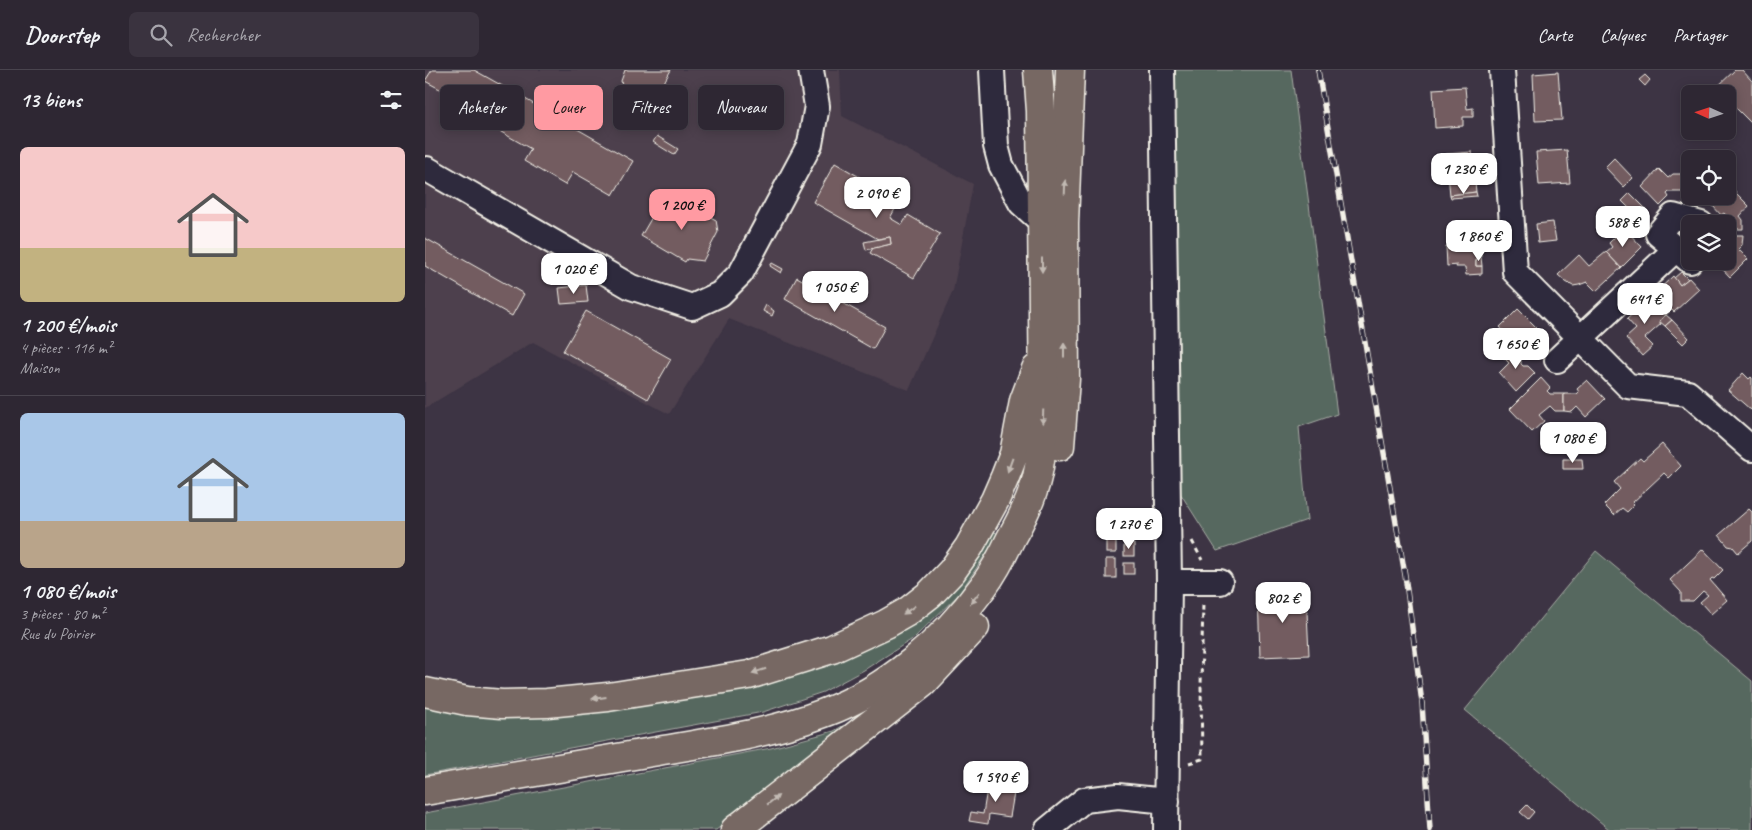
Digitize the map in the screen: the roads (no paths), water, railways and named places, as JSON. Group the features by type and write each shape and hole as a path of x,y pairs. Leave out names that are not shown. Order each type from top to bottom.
{"highway":[{"path":"425,791 702,744 776,728 825,713 849,703 872,690 901,669 951,627 968,607 999,563 1024,516 1034,489 1041,455 1043,411 1042,222 1041,111 1038,70"},
{"path":"735,830 923,683 978,623 999,596 1027,546 1050,495 1058,462 1065,379 1064,224 1070,70"},
{"path":"425,692 467,701 502,704 547,703 608,697 749,675 832,649 886,624 907,612 930,594 952,571 983,524 1014,454 1024,401 1042,351"},
{"path":"425,799 705,756 805,733 854,714 978,623"}],"street":[{"path":"811,70 817,106"},
{"path":"427,169 631,287 692,307 721,294 741,273 810,144 826,70"},
{"path":"992,70 996,146 1001,165 1021,202 1042,222"},
{"path":"1162,70 1169,582 1166,830"},
{"path":"1502,70 1515,272 1628,386 1688,393 1752,449"},
{"path":"1681,218 1673,216 1658,234 1681,253"},
{"path":"1557,360 1581,338 1681,263"},
{"path":"1169,582 1211,582"},
{"path":"1047,830 1084,800 1117,796 1167,801"}],"railway":[{"path":"1318,70 1405,575 1422,703 1430,830"}]}
